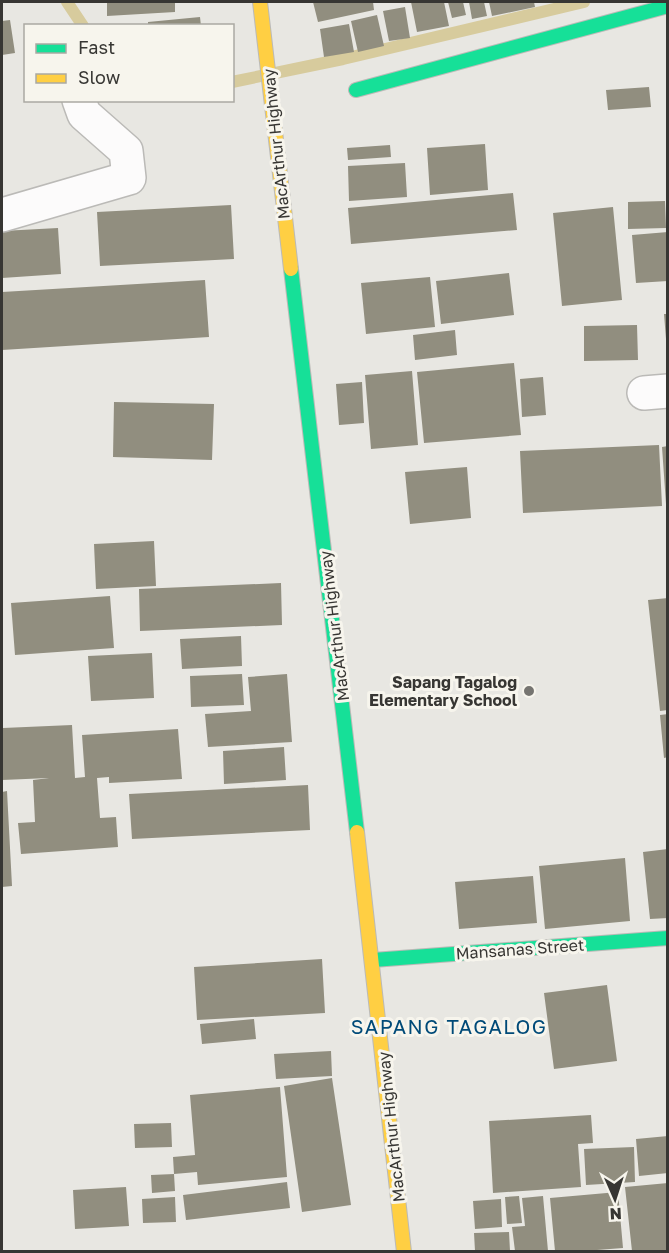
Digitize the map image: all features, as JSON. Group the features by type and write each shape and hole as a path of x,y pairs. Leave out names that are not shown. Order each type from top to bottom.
{"main road":[{"name":"MacArthur Highway","path":"260,2 373,960 404,1251"},
{"path":"356,90 668,6"},
{"name":"Mansanas Street","path":"373,960 668,938"}],"street":[{"path":"2,215 129,178 126,151 84,114 80,102"}],"building":[{"path":"107,2 175,2 175,12 107,16"},
{"path":"313,2 373,2 374,10 318,22"},
{"path":"411,2 444,2 449,26 417,32"},
{"path":"448,2 463,2 466,15 452,18"},
{"path":"469,2 484,2 487,16 472,19"},
{"path":"489,2 534,2 535,7 492,16"},
{"path":"405,7 410,38 389,41 383,11"},
{"path":"377,15 384,46 358,52 351,21"},
{"path":"200,17 201,24 148,24 148,22"},
{"path":"10,20 15,53 2,55 2,21"},
{"path":"349,24 354,52 324,57 320,29"},
{"path":"649,87 651,107 608,110 606,90"},
{"path":"485,144 488,190 430,195 427,148"},
{"path":"390,145 391,157 348,160 347,148"},
{"path":"405,163 407,197 349,201 348,166"},
{"path":"513,193 517,230 351,244 348,208"},
{"path":"665,201 666,228 628,229 628,202"},
{"path":"231,205 234,259 100,266 97,212"},
{"path":"613,207 622,300 562,306 553,213"},
{"path":"58,228 61,274 2,278 2,231"},
{"path":"668,232 668,281 636,283 632,235"},
{"path":"509,273 514,315 441,324 436,281"},
{"path":"430,277 435,327 366,334 361,283"},
{"path":"205,280 209,337 2,350 2,292"},
{"path":"664,314 668,314 668,339 666,339"},
{"path":"637,325 638,360 584,361 584,326"},
{"path":"455,330 457,355 415,360 413,335"},
{"path":"514,363 521,435 424,443 417,372"},
{"path":"412,371 418,445 371,449 365,375"},
{"path":"543,377 546,415 522,417 520,379"},
{"path":"362,382 364,423 339,425 336,384"},
{"path":"114,402 214,404 212,460 113,457"},
{"path":"659,445 662,506 523,513 520,451"},
{"path":"668,446 668,504 666,504 662,447"},
{"path":"467,467 471,518 410,524 405,472"},
{"path":"154,541 156,586 96,589 94,544"},
{"path":"281,583 282,625 140,631 139,589"},
{"path":"110,596 114,648 15,655 11,603"},
{"path":"668,598 668,710 660,711 648,600"},
{"path":"241,636 242,666 182,669 180,639"},
{"path":"152,653 154,698 91,701 88,656"},
{"path":"242,674 244,705 191,707 190,676"},
{"path":"287,674 292,742 208,747 205,714 251,711 248,677"},
{"path":"668,714 668,757 664,758 660,715"},
{"path":"72,725 75,778 85,777 82,735 178,729 182,779 109,783 109,777 97,778 100,818 116,817 118,847 21,854 18,823 35,822 33,780 49,778 2,780 3,728"},
{"path":"284,747 286,780 224,784 223,751"},
{"path":"308,785 310,830 132,839 129,794"},
{"path":"7,791 12,886 2,887 2,792"},
{"path":"668,849 668,918 650,919 643,852"},
{"path":"625,858 630,921 545,929 539,866"},
{"path":"533,876 537,923 459,929 455,882"},
{"path":"322,959 325,1013 197,1020 194,967"},
{"path":"607,985 617,1061 554,1069 544,993"},
{"path":"254,1019 256,1039 202,1044 200,1024"},
{"path":"331,1051 332,1076 276,1079 274,1054"},
{"path":"332,1078 351,1205 302,1212 284,1086"},
{"path":"280,1087 287,1177 198,1185 197,1172 174,1174 173,1157 195,1155 190,1095"},
{"path":"591,1115 593,1143 578,1144 581,1187 493,1193 489,1121"},
{"path":"171,1123 172,1147 135,1148 134,1124"},
{"path":"668,1136 668,1173 639,1176 636,1139"},
{"path":"634,1147 635,1182 586,1185 584,1149"},
{"path":"174,1174 175,1191 152,1193 151,1175"},
{"path":"287,1182 290,1208 186,1220 183,1195"},
{"path":"668,1183 668,1251 632,1251 625,1187"},
{"path":"126,1187 129,1226 75,1229 73,1190"},
{"path":"618,1192 623,1248 555,1251 550,1198"},
{"path":"519,1196 522,1223 507,1224 505,1197"},
{"path":"543,1196 548,1251 515,1251 512,1227 525,1226 522,1198"},
{"path":"175,1197 176,1222 143,1223 142,1199"},
{"path":"501,1199 502,1227 475,1229 473,1201"},
{"path":"509,1232 510,1251 475,1251 474,1233"}],"waterway":[{"path":"67,2 82,24"},
{"path":"234,82 343,59 584,2"}],"traffic: fast":[{"path":"356,90 668,6"},
{"path":"291,269 357,832"},
{"path":"373,960 668,938"}],"traffic: slow":[{"path":"260,2 291,269"},
{"path":"357,832 404,1252"}],"place":[{"name":"Sapang Tagalog Elementary School","path":"529,691"}],"district":[{"name":"SAPANG TAGALOG","path":"449,1026"}]}
